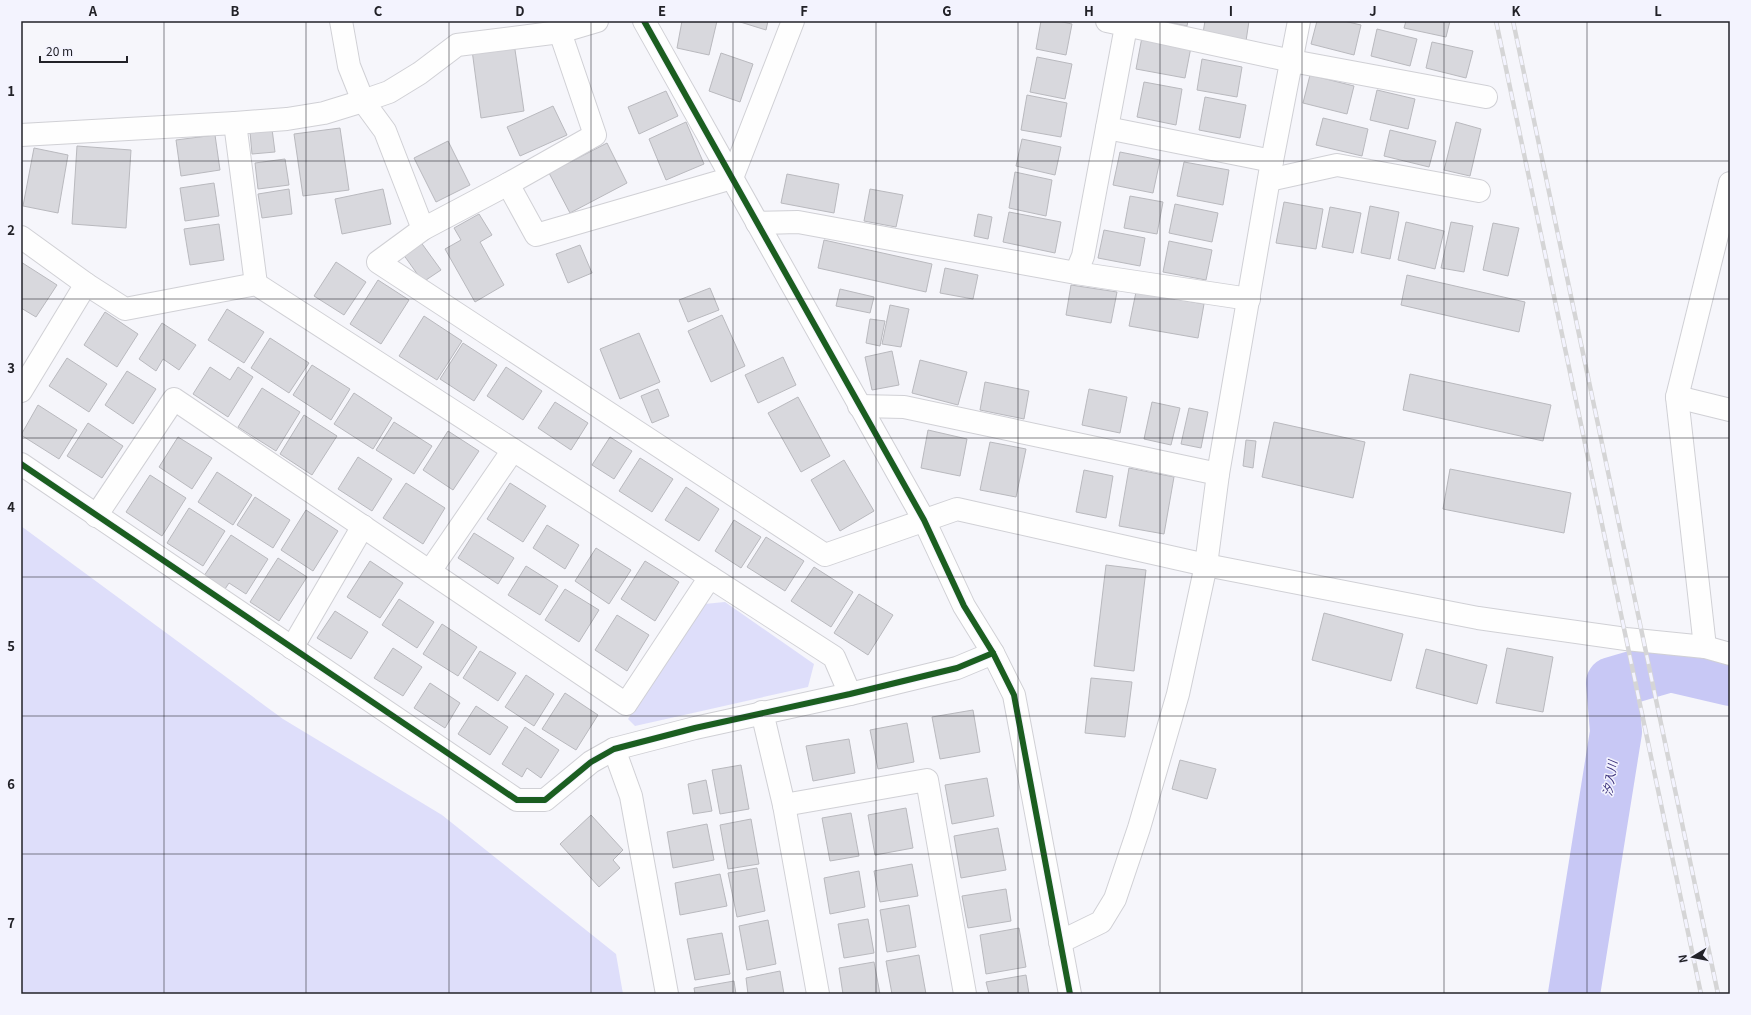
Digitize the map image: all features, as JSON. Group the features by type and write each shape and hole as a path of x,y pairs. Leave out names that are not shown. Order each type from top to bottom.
{"street":[{"path":"341,21 349,66 363,101 385,131 423,229"},
{"path":"21,135 235,123 287,119 324,113 363,101 395,88 420,73 458,45 560,32 597,21"},
{"path":"644,21 924,520 964,606 993,653 1014,695 1070,994"},
{"path":"732,178 793,21"},
{"path":"1060,942 1101,922 1115,900 1139,828 1178,694 1206,565 1218,474 1270,170 1292,61 1298,21"},
{"path":"1076,273 1083,256 1107,128 1120,23 1292,61 1486,97"},
{"path":"560,32 595,135 508,184 423,229 378,262 825,555 957,509 1206,565 1478,618 1626,639 1705,647 1730,654"},
{"path":"235,123 256,284"},
{"path":"1107,128 1270,170 1337,165 1479,191"},
{"path":"508,184 536,235 732,178"},
{"path":"1705,647 1678,397 1730,182"},
{"path":"757,223 798,222 1076,273 1249,299"},
{"path":"21,237 86,284 125,309 256,284 834,657 850,694"},
{"path":"21,391 86,284"},
{"path":"1678,397 1730,410"},
{"path":"96,516 174,399 626,704 710,577"},
{"path":"859,406 904,407 1218,474"},
{"path":"430,572 513,450"},
{"path":"21,464 517,800 545,800 591,762 614,750 695,728 762,712 850,694 957,668 993,653"},
{"path":"292,648 363,526"},
{"path":"762,712 784,805 818,994"},
{"path":"614,750 631,796 667,994"},
{"path":"784,805 927,780 966,994"}],"shaded area":[{"path":"21,526 283,719 442,815 616,954 623,994 21,994"},
{"path":"725,602 814,664 808,687 635,726 628,719 704,604"}],"building":[{"path":"682,21 717,21 709,55 677,48"},
{"path":"737,21 768,21 766,30"},
{"path":"1041,21 1058,21 1072,24 1066,55 1036,49"},
{"path":"1161,21 1188,21 1187,26"},
{"path":"1205,21 1249,21 1246,41 1203,33"},
{"path":"1317,21 1344,21 1361,25 1354,55 1311,44"},
{"path":"1406,21 1450,21 1446,37 1404,28"},
{"path":"1377,29 1417,39 1410,66 1371,56"},
{"path":"1142,37 1191,47 1185,78 1136,69"},
{"path":"1432,42 1473,51 1466,78 1426,68"},
{"path":"514,43 524,111 481,118 472,50"},
{"path":"721,53 753,64 740,102 709,91"},
{"path":"1037,57 1072,64 1065,99 1030,92"},
{"path":"1202,59 1242,67 1237,97 1197,90"},
{"path":"1310,75 1354,86 1347,114 1303,103"},
{"path":"1144,82 1182,89 1176,125 1137,117"},
{"path":"1377,90 1415,99 1408,129 1370,120"},
{"path":"666,91 678,116 639,134 628,107"},
{"path":"1027,95 1067,103 1061,137 1021,130"},
{"path":"1205,97 1246,105 1240,138 1199,130"},
{"path":"553,106 567,135 520,156 507,127"},
{"path":"1323,118 1368,129 1362,156 1316,145"},
{"path":"686,122 704,164 666,180 649,139"},
{"path":"1456,122 1481,129 1470,176 1444,170"},
{"path":"340,128 349,190 303,196 294,134"},
{"path":"272,129 275,152 252,154 250,132"},
{"path":"1390,130 1436,141 1429,167 1384,156"},
{"path":"215,135 220,170 181,176 176,140"},
{"path":"1022,139 1061,147 1055,175 1016,166"},
{"path":"448,141 470,185 436,202 414,158"},
{"path":"607,143 627,183 570,213 549,173"},
{"path":"77,146 131,150 126,228 72,224"},
{"path":"34,148 68,155 58,213 23,206"},
{"path":"1120,152 1160,160 1153,193 1113,185"},
{"path":"285,159 289,185 258,189 255,163"},
{"path":"1184,162 1229,170 1223,205 1177,196"},
{"path":"1015,172 1052,180 1046,216 1009,208"},
{"path":"787,174 839,184 834,213 781,203"},
{"path":"214,183 219,216 185,221 180,188"},
{"path":"289,189 292,214 262,218 258,194"},
{"path":"383,189 391,224 342,234 335,199"},
{"path":"870,189 903,195 896,227 864,221"},
{"path":"1130,196 1163,202 1157,234 1124,228"},
{"path":"1284,202 1323,209 1316,249 1276,243"},
{"path":"1175,204 1218,213 1212,242 1169,233"},
{"path":"1370,206 1399,212 1390,259 1361,253"},
{"path":"1330,207 1361,213 1353,253 1322,247"},
{"path":"1009,212 1061,222 1055,253 1003,242"},
{"path":"479,214 492,235 480,242 504,285 475,302 445,249 461,240 454,228"},
{"path":"978,214 992,217 988,239 974,236"},
{"path":"1406,222 1444,231 1435,269 1398,260"},
{"path":"1451,222 1473,226 1464,272 1441,268"},
{"path":"1493,223 1519,228 1508,276 1483,270"},
{"path":"219,224 224,260 190,265 184,229"},
{"path":"1104,230 1145,238 1140,266 1098,258"},
{"path":"824,240 932,264 926,292 818,268"},
{"path":"420,241 441,270 423,282 403,254"},
{"path":"1169,241 1212,250 1206,280 1163,272"},
{"path":"580,245 592,273 568,283 556,254"},
{"path":"21,262 57,285 36,317 21,308"},
{"path":"336,262 366,282 344,315 314,296"},
{"path":"945,268 978,275 973,299 940,293"},
{"path":"1407,275 1525,302 1519,332 1401,305"},
{"path":"378,280 409,300 381,344 350,324"},
{"path":"1071,285 1117,292 1111,323 1066,315"},
{"path":"710,288 719,310 688,322 679,300"},
{"path":"840,289 874,297 870,313 836,306"},
{"path":"1136,292 1204,304 1198,338 1129,326"},
{"path":"890,305 909,309 901,347 882,344"},
{"path":"227,309 264,332 244,363 208,340"},
{"path":"105,312 138,334 117,367 84,345"},
{"path":"722,315 745,366 711,382 688,331"},
{"path":"424,316 462,341 437,380 399,356"},
{"path":"870,319 885,321 880,346 866,343"},
{"path":"162,323 196,345 179,370 163,359 156,371 139,359"},
{"path":"639,333 660,382 620,399 600,349"},
{"path":"270,338 309,363 289,393 251,368"},
{"path":"463,343 497,365 474,401 440,379"},
{"path":"892,351 899,385 872,390 865,357"},
{"path":"783,357 796,385 758,403 745,375"},
{"path":"67,358 107,384 89,412 49,386"},
{"path":"920,360 967,372 958,405 912,393"},
{"path":"312,365 350,389 331,420 293,395"},
{"path":"210,367 230,380 238,367 253,377 228,417 193,394"},
{"path":"506,367 542,391 523,420 487,396"},
{"path":"127,371 156,389 133,424 105,405"},
{"path":"1410,374 1551,405 1543,441 1403,410"},
{"path":"985,382 1029,391 1024,419 980,410"},
{"path":"262,388 300,412 276,451 238,427"},
{"path":"658,389 669,416 652,423 641,396"},
{"path":"1089,389 1127,397 1120,433 1082,425"},
{"path":"354,393 392,418 373,449 334,424"},
{"path":"798,397 830,456 801,472 768,413"},
{"path":"555,402 588,423 571,450 538,428"},
{"path":"1152,402 1180,408 1171,445 1144,439"},
{"path":"38,405 77,430 59,459 21,435"},
{"path":"1189,408 1208,412 1201,448 1181,444"},
{"path":"304,415 337,436 312,475 280,454"},
{"path":"394,422 432,446 414,474 376,450"},
{"path":"1274,422 1365,442 1353,498 1262,477"},
{"path":"88,423 123,446 102,478 67,456"},
{"path":"928,430 967,439 960,476 921,468"},
{"path":"448,431 479,451 453,490 423,470"},
{"path":"178,437 212,458 192,489 159,467"},
{"path":"610,437 632,451 614,479 592,465"},
{"path":"1246,440 1256,441 1253,468 1243,466"},
{"path":"990,442 1026,449 1016,497 980,490"},
{"path":"358,457 392,479 372,511 338,489"},
{"path":"640,458 673,479 652,512 619,491"},
{"path":"844,460 874,511 840,531 811,480"},
{"path":"1129,468 1174,477 1164,534 1119,526"},
{"path":"1450,469 1571,493 1564,533 1443,509"},
{"path":"1084,470 1113,476 1106,518 1076,512"},
{"path":"217,472 252,495 233,525 198,502"},
{"path":"150,475 186,498 162,536 126,512"},
{"path":"406,483 445,508 423,544 383,518"},
{"path":"510,483 546,506 523,542 487,519"},
{"path":"686,487 719,509 699,541 665,520"},
{"path":"255,497 290,520 273,548 237,525"},
{"path":"189,508 225,531 203,566 167,543"},
{"path":"306,510 338,531 313,571 281,550"},
{"path":"734,520 761,537 741,568 715,551"},
{"path":"547,525 579,545 565,569 533,548"},
{"path":"474,533 514,558 498,584 458,558"},
{"path":"231,535 268,559 246,594 229,583 223,592 202,579"},
{"path":"766,537 804,561 785,591 747,567"},
{"path":"596,548 631,570 609,604 575,581"},
{"path":"278,558 307,577 279,621 250,602"},
{"path":"370,561 403,583 380,618 347,597"},
{"path":"645,561 679,582 655,621 621,599"},
{"path":"1106,565 1146,570 1134,671 1094,666"},
{"path":"526,566 558,586 540,615 508,595"},
{"path":"814,567 853,592 831,627 791,601"},
{"path":"565,589 599,610 579,642 545,620"},
{"path":"859,594 893,615 868,655 834,633"},
{"path":"399,599 434,622 417,648 382,625"},
{"path":"335,611 368,632 351,659 317,638"},
{"path":"1324,613 1403,634 1391,681 1312,660"},
{"path":"617,615 649,635 627,671 595,650"},
{"path":"442,624 477,647 458,676 423,654"},
{"path":"393,648 422,667 403,696 374,678"},
{"path":"1507,648 1553,657 1543,712 1496,703"},
{"path":"1426,649 1487,665 1477,704 1416,688"},
{"path":"480,651 516,673 498,701 463,678"},
{"path":"526,675 554,694 534,726 505,707"},
{"path":"1091,678 1132,682 1125,737 1085,733"},
{"path":"430,683 460,703 445,728 414,708"},
{"path":"565,693 598,715 576,750 542,729"},
{"path":"476,706 508,727 490,755 458,734"},
{"path":"973,710 980,752 940,759 932,717"},
{"path":"907,723 914,762 878,769 870,730"},
{"path":"525,727 559,750 541,778 527,768 522,777 502,764"},
{"path":"849,739 855,773 813,781 806,746"},
{"path":"1180,760 1216,769 1207,799 1172,789"},
{"path":"741,765 749,809 720,814 712,770"},
{"path":"987,778 994,816 952,824 945,785"},
{"path":"706,780 712,811 693,814 688,784"},
{"path":"906,808 913,848 875,855 868,815"},
{"path":"851,813 859,856 830,861 822,818"},
{"path":"591,815 623,850 613,860 620,868 599,887 560,844"},
{"path":"751,819 759,864 728,869 720,825"},
{"path":"707,824 714,860 673,868 667,832"},
{"path":"998,828 1006,870 961,878 954,836"},
{"path":"912,864 918,896 880,902 874,871"},
{"path":"757,868 765,911 737,917 728,873"},
{"path":"859,871 865,907 830,914 824,878"},
{"path":"720,874 727,906 680,915 675,883"},
{"path":"1006,889 1011,921 968,928 962,896"},
{"path":"909,905 916,947 887,952 880,910"},
{"path":"868,919 874,953 844,958 838,924"},
{"path":"768,920 776,964 747,970 739,926"},
{"path":"1019,928 1026,967 986,974 980,935"},
{"path":"722,933 730,974 695,980 687,939"},
{"path":"919,955 926,994 892,994 886,961"},
{"path":"874,962 880,994 843,994 839,968"},
{"path":"780,971 784,994 748,994 746,978"},
{"path":"1026,975 1029,994 989,994 986,982"},
{"path":"734,981 736,994 695,994 694,988"}],"waterway":[{"name":"汐入川","path":"1574,994 1616,732 1612,683 1670,666 1730,680"}],"railway":[{"path":"1496,21 1701,994"},
{"path":"1513,21 1718,994"}],"cycle path":[{"path":"644,21 924,520 964,606 993,653 1014,695 1070,994"},
{"path":"21,464 517,800 545,800 591,762 614,749 695,728 850,694 957,668 993,653"}]}
